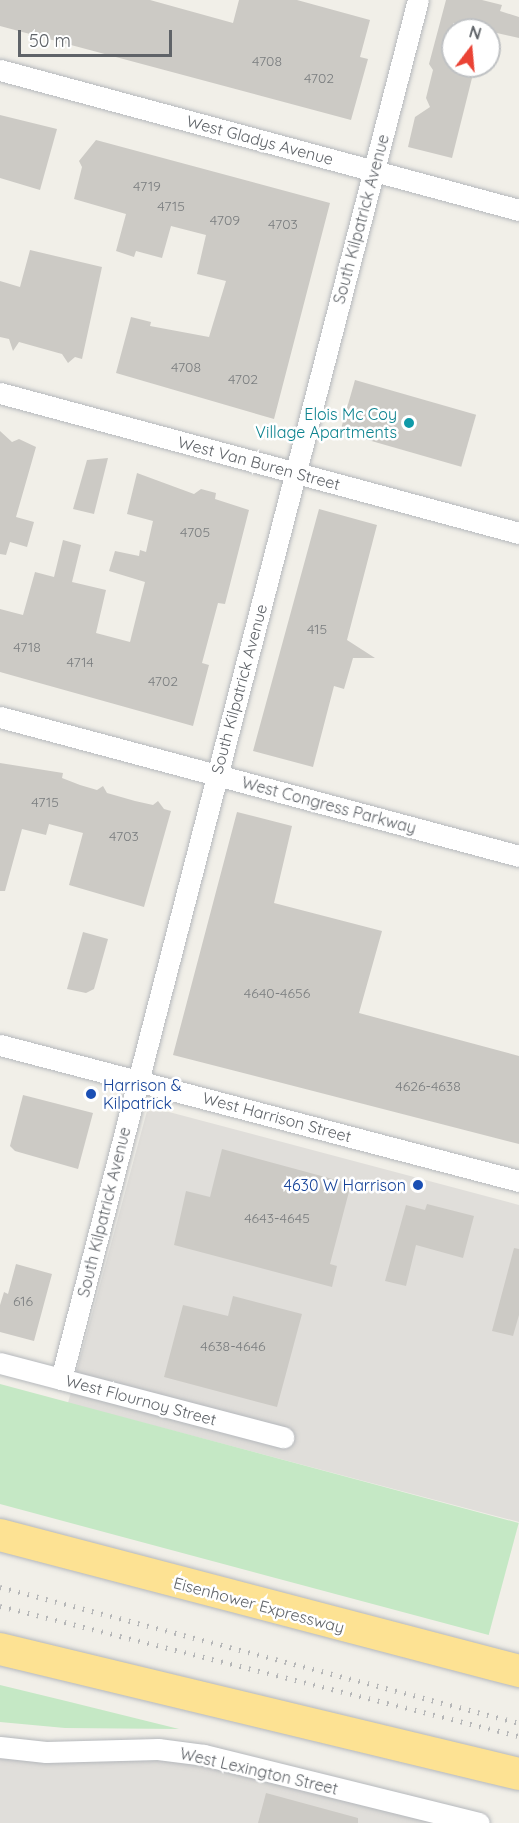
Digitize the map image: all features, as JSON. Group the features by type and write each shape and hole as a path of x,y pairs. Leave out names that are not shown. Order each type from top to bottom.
{"highway":[{"name":"Eisenhower Expressway","path":"0,1535 519,1671"},
{"path":"0,1649 519,1774"}],"street":[{"name":"South Kilpatrick Avenue","path":"61,1379 418,0"},
{"name":"West Gladys Avenue","path":"0,70 519,210"},
{"name":"West Van Buren Street","path":"0,393 519,533"},
{"name":"West Congress Parkway","path":"0,717 519,856"},
{"name":"West Harrison Street","path":"0,1045 519,1181"},
{"name":"West Flournoy Street","path":"0,1362 283,1437"},
{"name":"West Lexington Street","path":"0,1747 46,1752 158,1749 204,1755 479,1823"}],"shaded area":[{"path":"147,1111 169,1112 519,1205 519,1522 68,1403"},
{"path":"0,1755 139,1758 222,1767 439,1823 0,1823"}],"green space":[{"path":"0,1384 519,1523 489,1635 0,1504"},
{"path":"0,1685 179,1729 65,1728 0,1722"}],"building":[{"path":"0,0 150,0 233,23 239,0 297,0 370,20 360,57 368,59 351,120 0,26"},
{"path":"446,0 482,0 502,5 500,11 519,17 519,38 501,34 501,18 441,18"},
{"path":"441,19 441,78 472,78 452,158 408,147 415,117 430,107 426,98 433,70 429,64"},
{"path":"0,115 57,129 40,190 0,178"},
{"path":"96,140 330,203 274,419 116,373 131,317 151,322 150,326 209,337 226,281 197,274 206,235 171,226 162,258 136,251 134,257 116,251 126,214 74,199 82,167 79,161"},
{"path":"30,250 102,267 82,359 75,357 68,363 62,354 19,342 13,351 9,339 0,337 0,281 20,287"},
{"name":"Elois Mc Coy Village Apartments","path":"355,380 476,415 461,467 340,432"},
{"path":"0,431 12,442 19,439 36,447 16,517 34,522 27,547 10,542 6,555 0,554"},
{"path":"108,458 94,514 73,509 87,460"},
{"path":"137,473 194,494 201,489 216,493 215,499 249,510 225,604 218,603 202,663 209,665 193,726 0,672 0,609 23,615 35,572 54,577 63,540 81,545 72,582 106,590 96,633 130,642 145,582 109,571 115,551 139,556 140,550 146,552 153,521 127,514"},
{"path":"319,509 377,525 347,640 375,658 353,658 344,689 334,686 313,767 253,751"},
{"path":"0,763 63,773 62,778 80,785 97,790 103,786 107,793 153,805 158,801 164,809 171,811 144,907 69,885 83,833 49,824 46,835 22,829 5,891 0,891"},
{"path":"237,812 292,826 274,903 382,931 359,1013 519,1056 519,1144 173,1055"},
{"path":"83,932 108,939 94,989 86,993 67,989"},
{"path":"23,1095 93,1113 78,1169 15,1151 10,1146"},
{"path":"222,1149 351,1184 330,1264 337,1266 332,1287 174,1245 186,1191 210,1197"},
{"path":"427,1204 474,1216 463,1258 416,1245 406,1286 385,1281 406,1205 425,1210"},
{"path":"514,1248 519,1249 519,1315 513,1336 492,1331"},
{"path":"16,1264 52,1274 34,1341 0,1332 0,1305 4,1292 8,1294"},
{"path":"233,1296 302,1314 277,1407 164,1377 183,1305 228,1316"},
{"path":"266,1793 358,1818 358,1823 258,1823"}],"railway":[{"path":"0,1587 519,1723"},
{"path":"0,1606 519,1736"}],"place":[{"name":"Elois Mc Coy Village Apartments","path":"409,423"},
{"name":"Harrison & Kilpatrick","path":"91,1094"},
{"name":"4630 W Harrison","path":"418,1185"}]}
